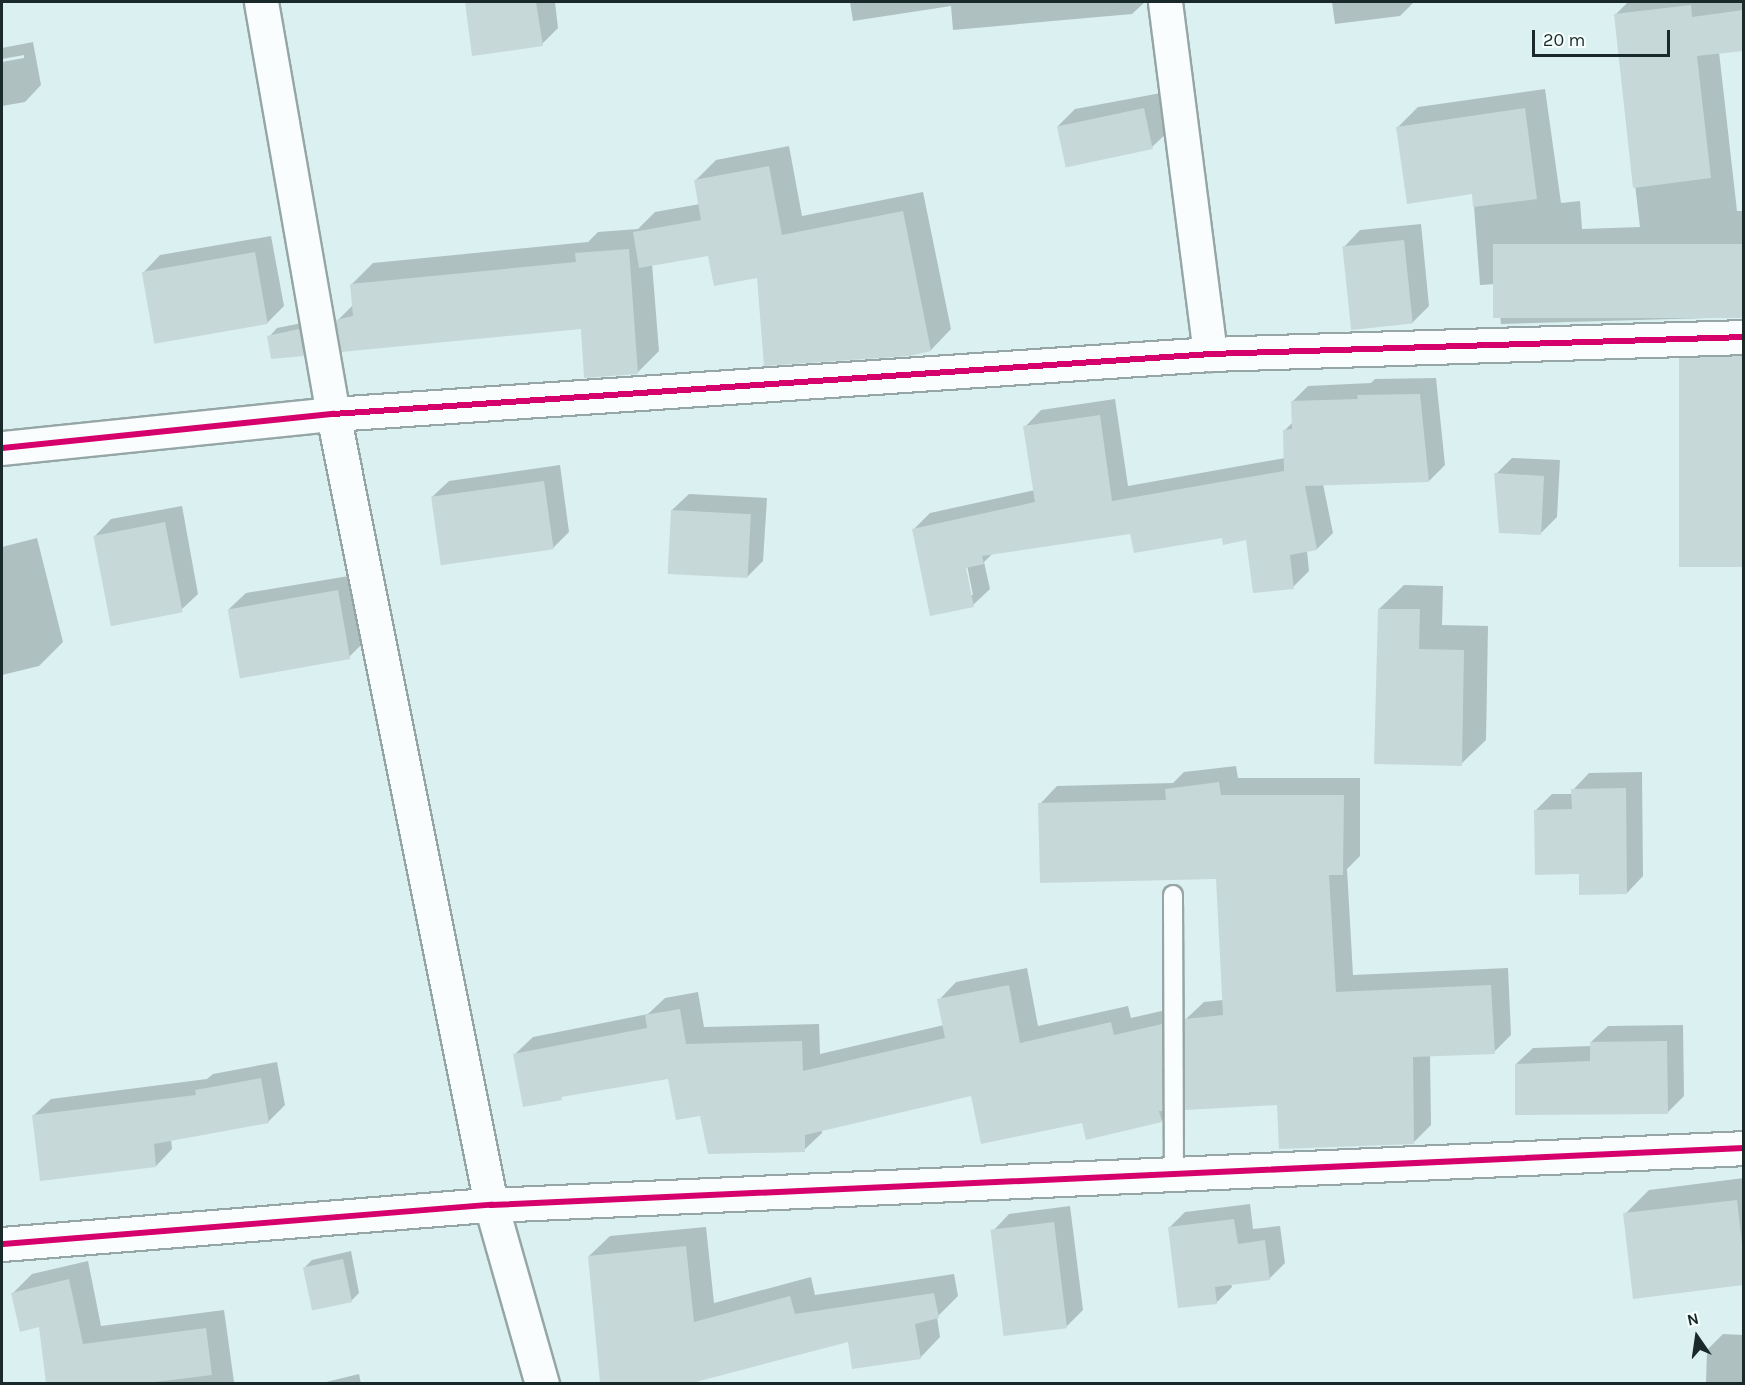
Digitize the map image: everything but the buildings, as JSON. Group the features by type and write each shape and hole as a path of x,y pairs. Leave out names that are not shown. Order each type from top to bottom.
{"street":[{"path":"261,2 333,414 491,1206 542,1383"},
{"path":"1165,2 1210,354"},
{"path":"2,448 333,414 1210,354 1743,337"},
{"path":"2,1244 491,1206 1743,1148"}],"lane":[{"path":"1173,895 1174,1174"}],"cycle path":[{"path":"2,448 333,414 1210,354 1744,337"},
{"path":"2,1244 491,1205 1744,1148"}]}
